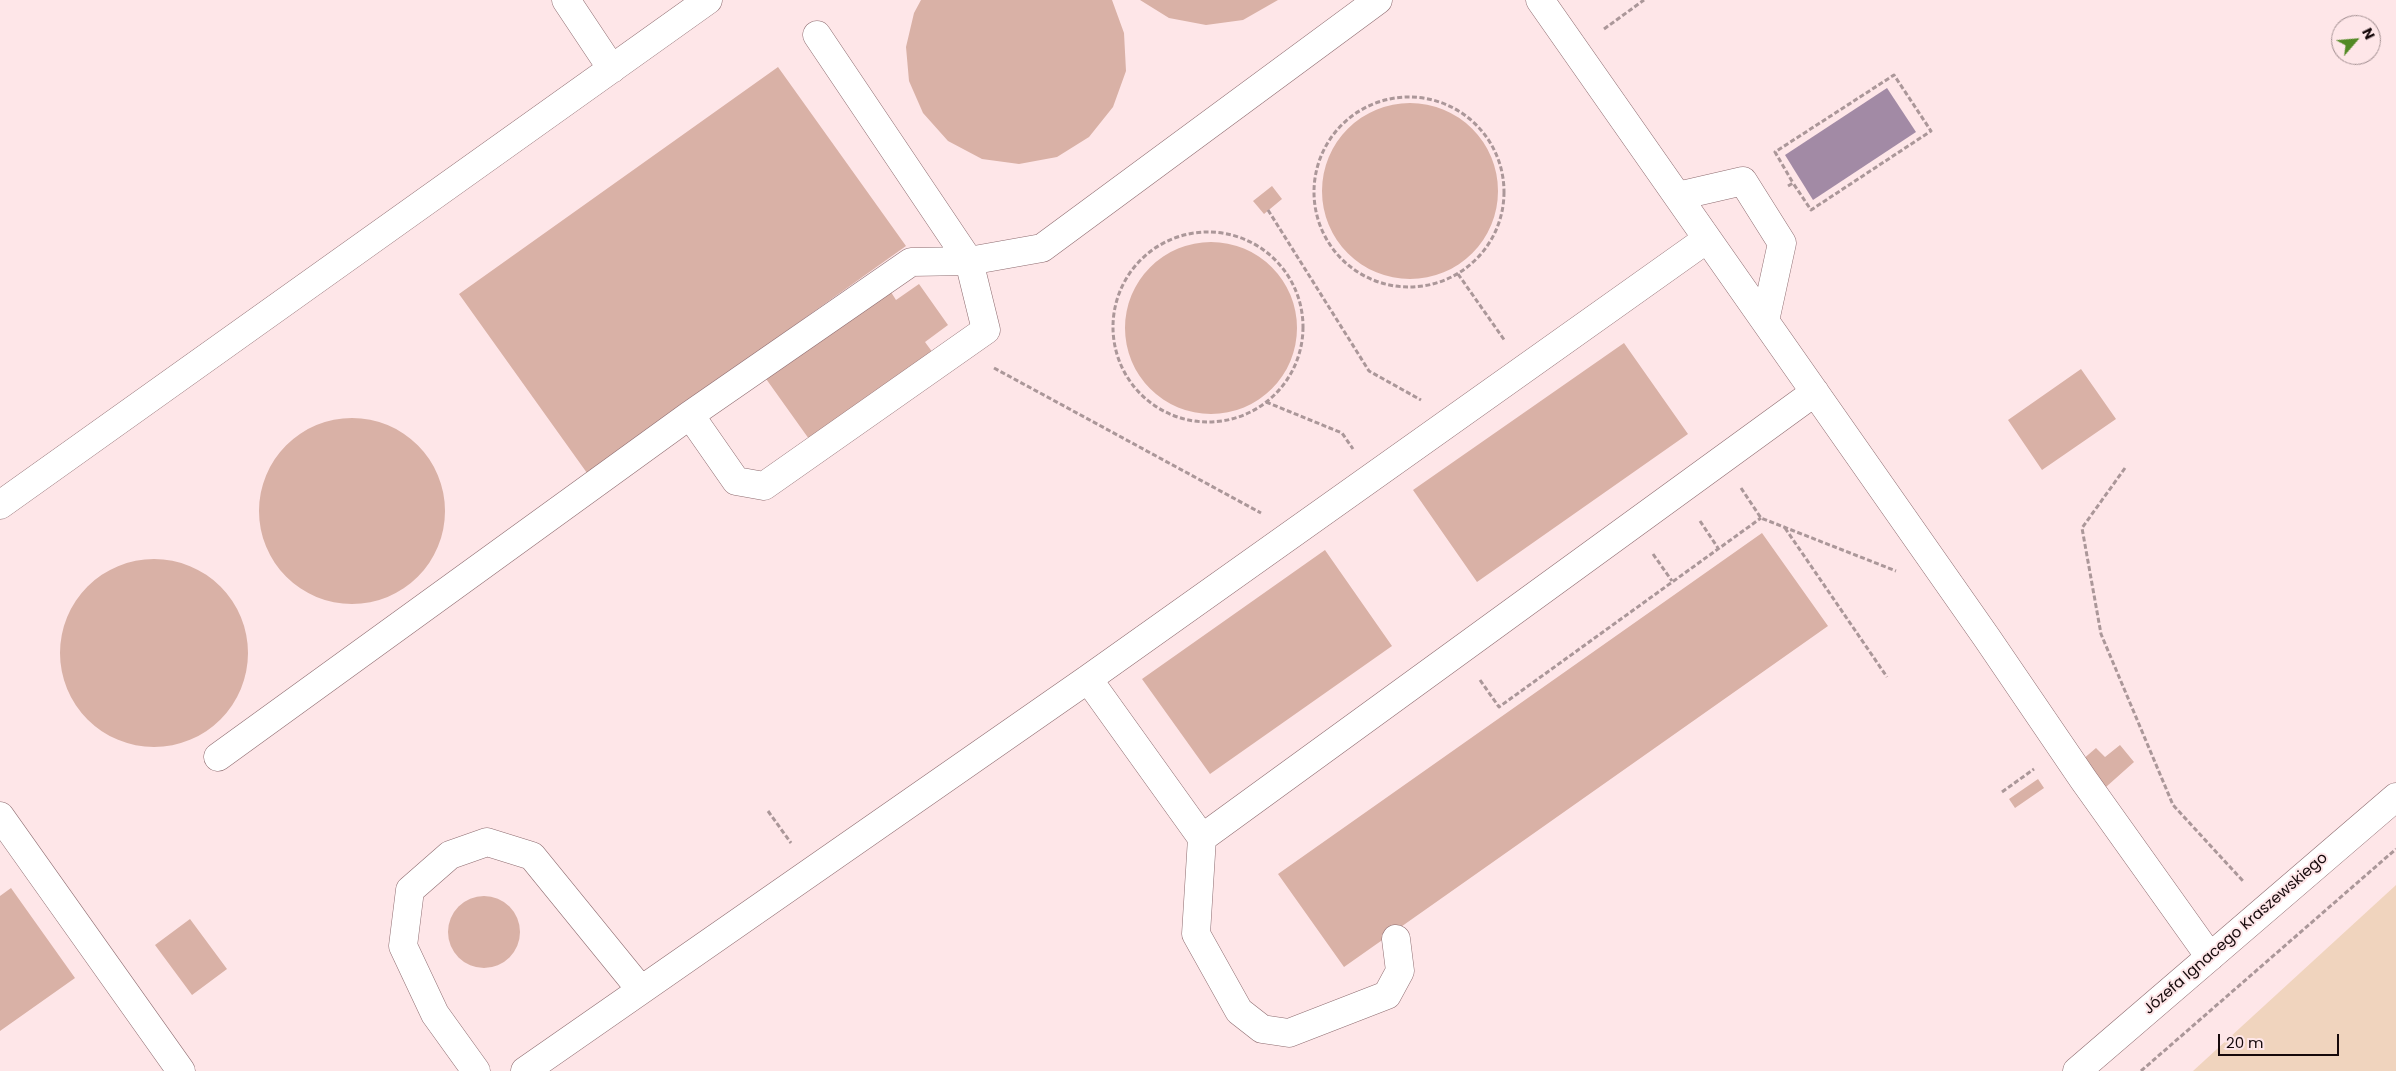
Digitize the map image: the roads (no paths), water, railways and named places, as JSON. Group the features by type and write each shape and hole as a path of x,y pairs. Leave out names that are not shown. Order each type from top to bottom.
{"street":[{"path":"566,0 612,69"},
{"path":"0,505 708,0"},
{"path":"218,757 690,415 912,262 969,262 1042,248 1378,0"},
{"path":"1540,0 2083,779 2210,957"},
{"path":"690,415 736,481 764,486 986,330 969,262 817,35"},
{"path":"1678,196 1742,181 1782,242 1765,321"},
{"path":"525,1071 1088,679 1707,238"},
{"path":"1202,838 1815,392"},
{"path":"1088,679 1202,838 1196,934 1239,1011 1262,1029 1289,1033 1387,994 1400,971 1396,938"},
{"name":"Józefa Ignacego Kraszewskiego","path":"2077,1071 2396,797"},
{"path":"0,816 181,1071"},
{"path":"476,1071 435,1014 403,946 410,890 450,856 487,842 532,856 641,990"}]}
